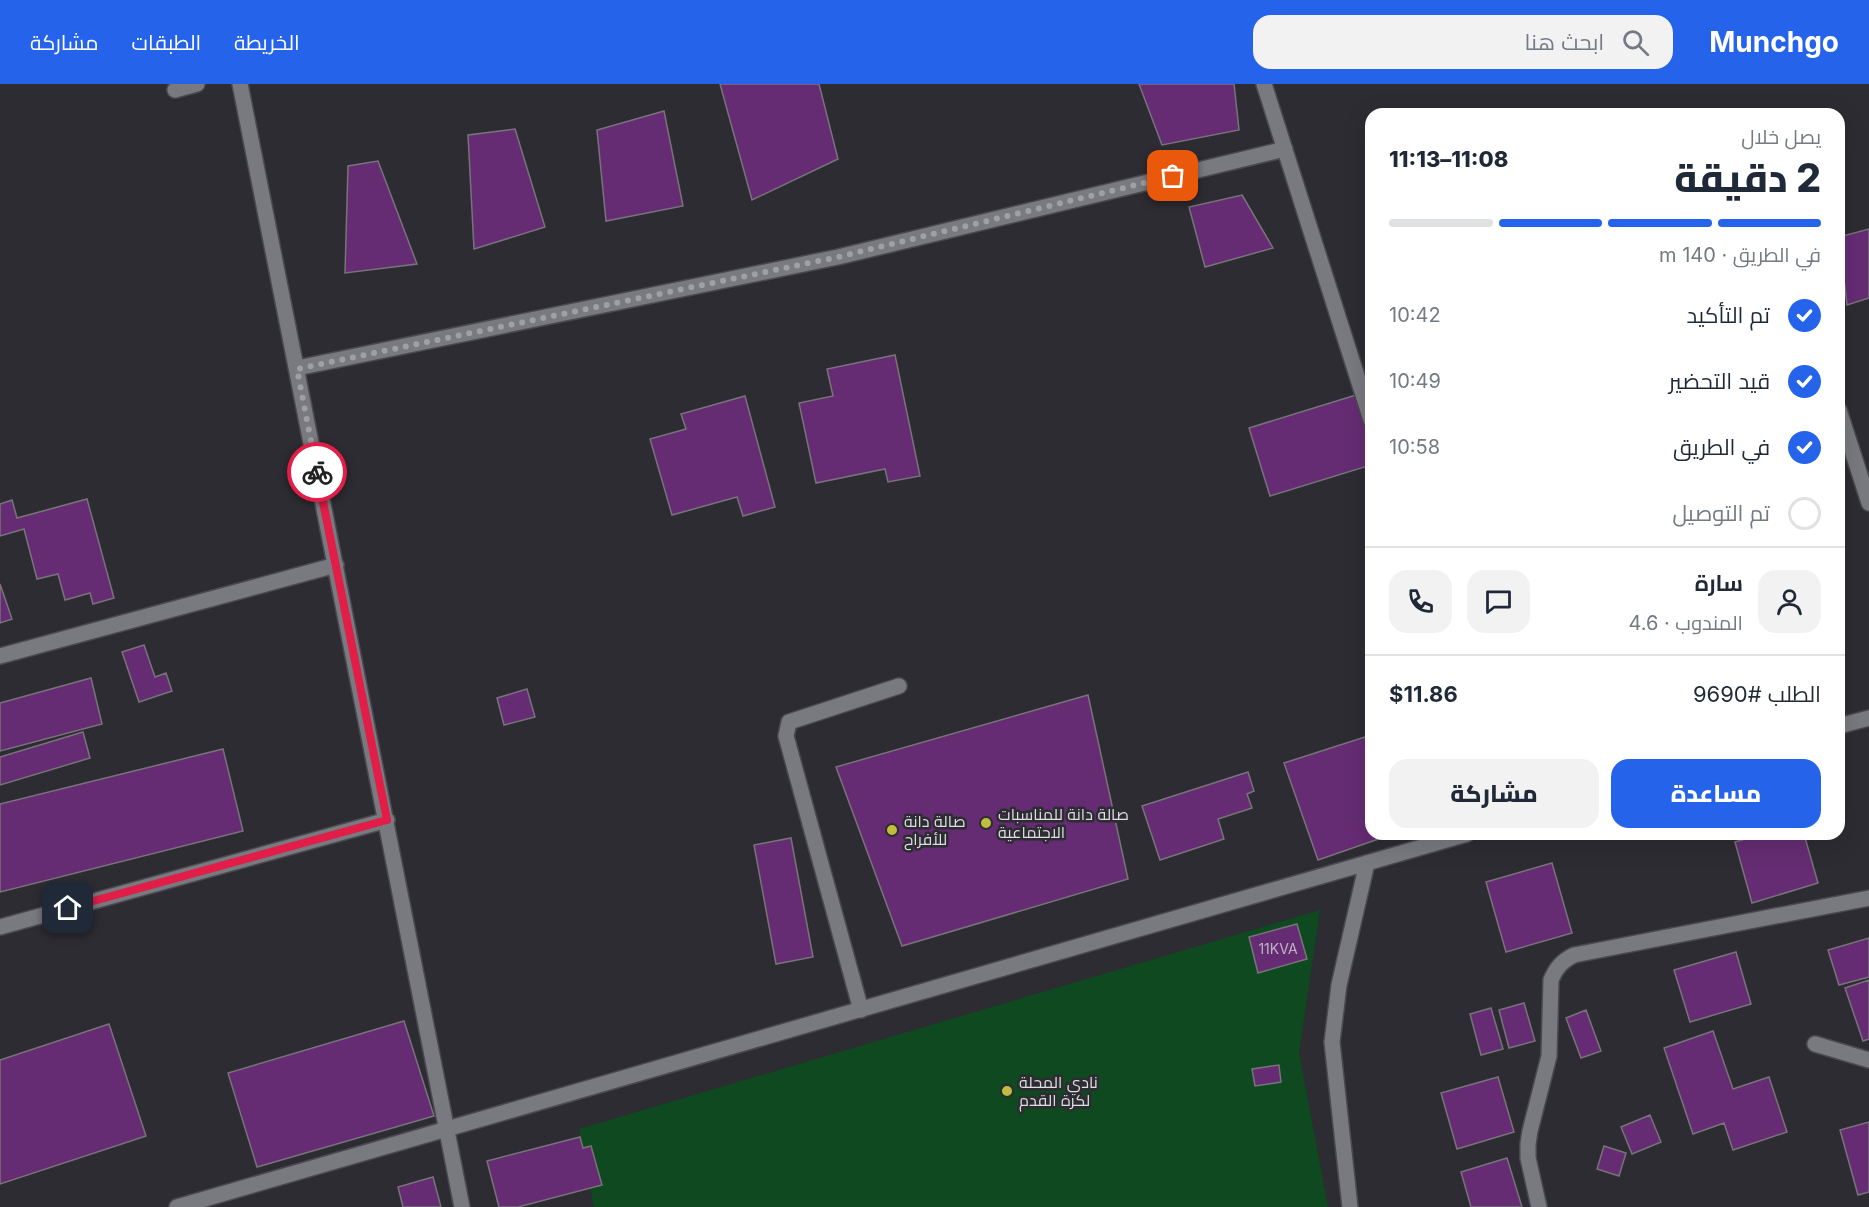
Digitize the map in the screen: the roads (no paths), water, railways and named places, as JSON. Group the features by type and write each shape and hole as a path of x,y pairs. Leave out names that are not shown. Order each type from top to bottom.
{"street":[{"path":"175,90 197,84"},
{"path":"240,84 462,1207"},
{"path":"1264,84 1364,370"},
{"path":"297,369 838,257 1285,149"},
{"path":"1845,429 1869,503"},
{"path":"0,656 336,565"},
{"path":"861,1010 786,736 789,722 899,686"},
{"path":"1845,724 1869,718"},
{"path":"0,927 387,820"},
{"path":"177,1207 1446,840"},
{"path":"1350,1207 1332,1042 1339,985 1366,863"},
{"path":"1539,1207 1528,1158 1528,1144 1549,1056 1551,980 1560,964 1575,956 1869,898"},
{"path":"1815,1044 1869,1060"}],"place":[{"name":"صالة دانة للمناسبات الاجتماعية","path":"986,823"},
{"name":"صالة دانة للأفراح","path":"892,830"},
{"name":"نادي المحلة لكرة القدم","path":"1007,1091"}]}
